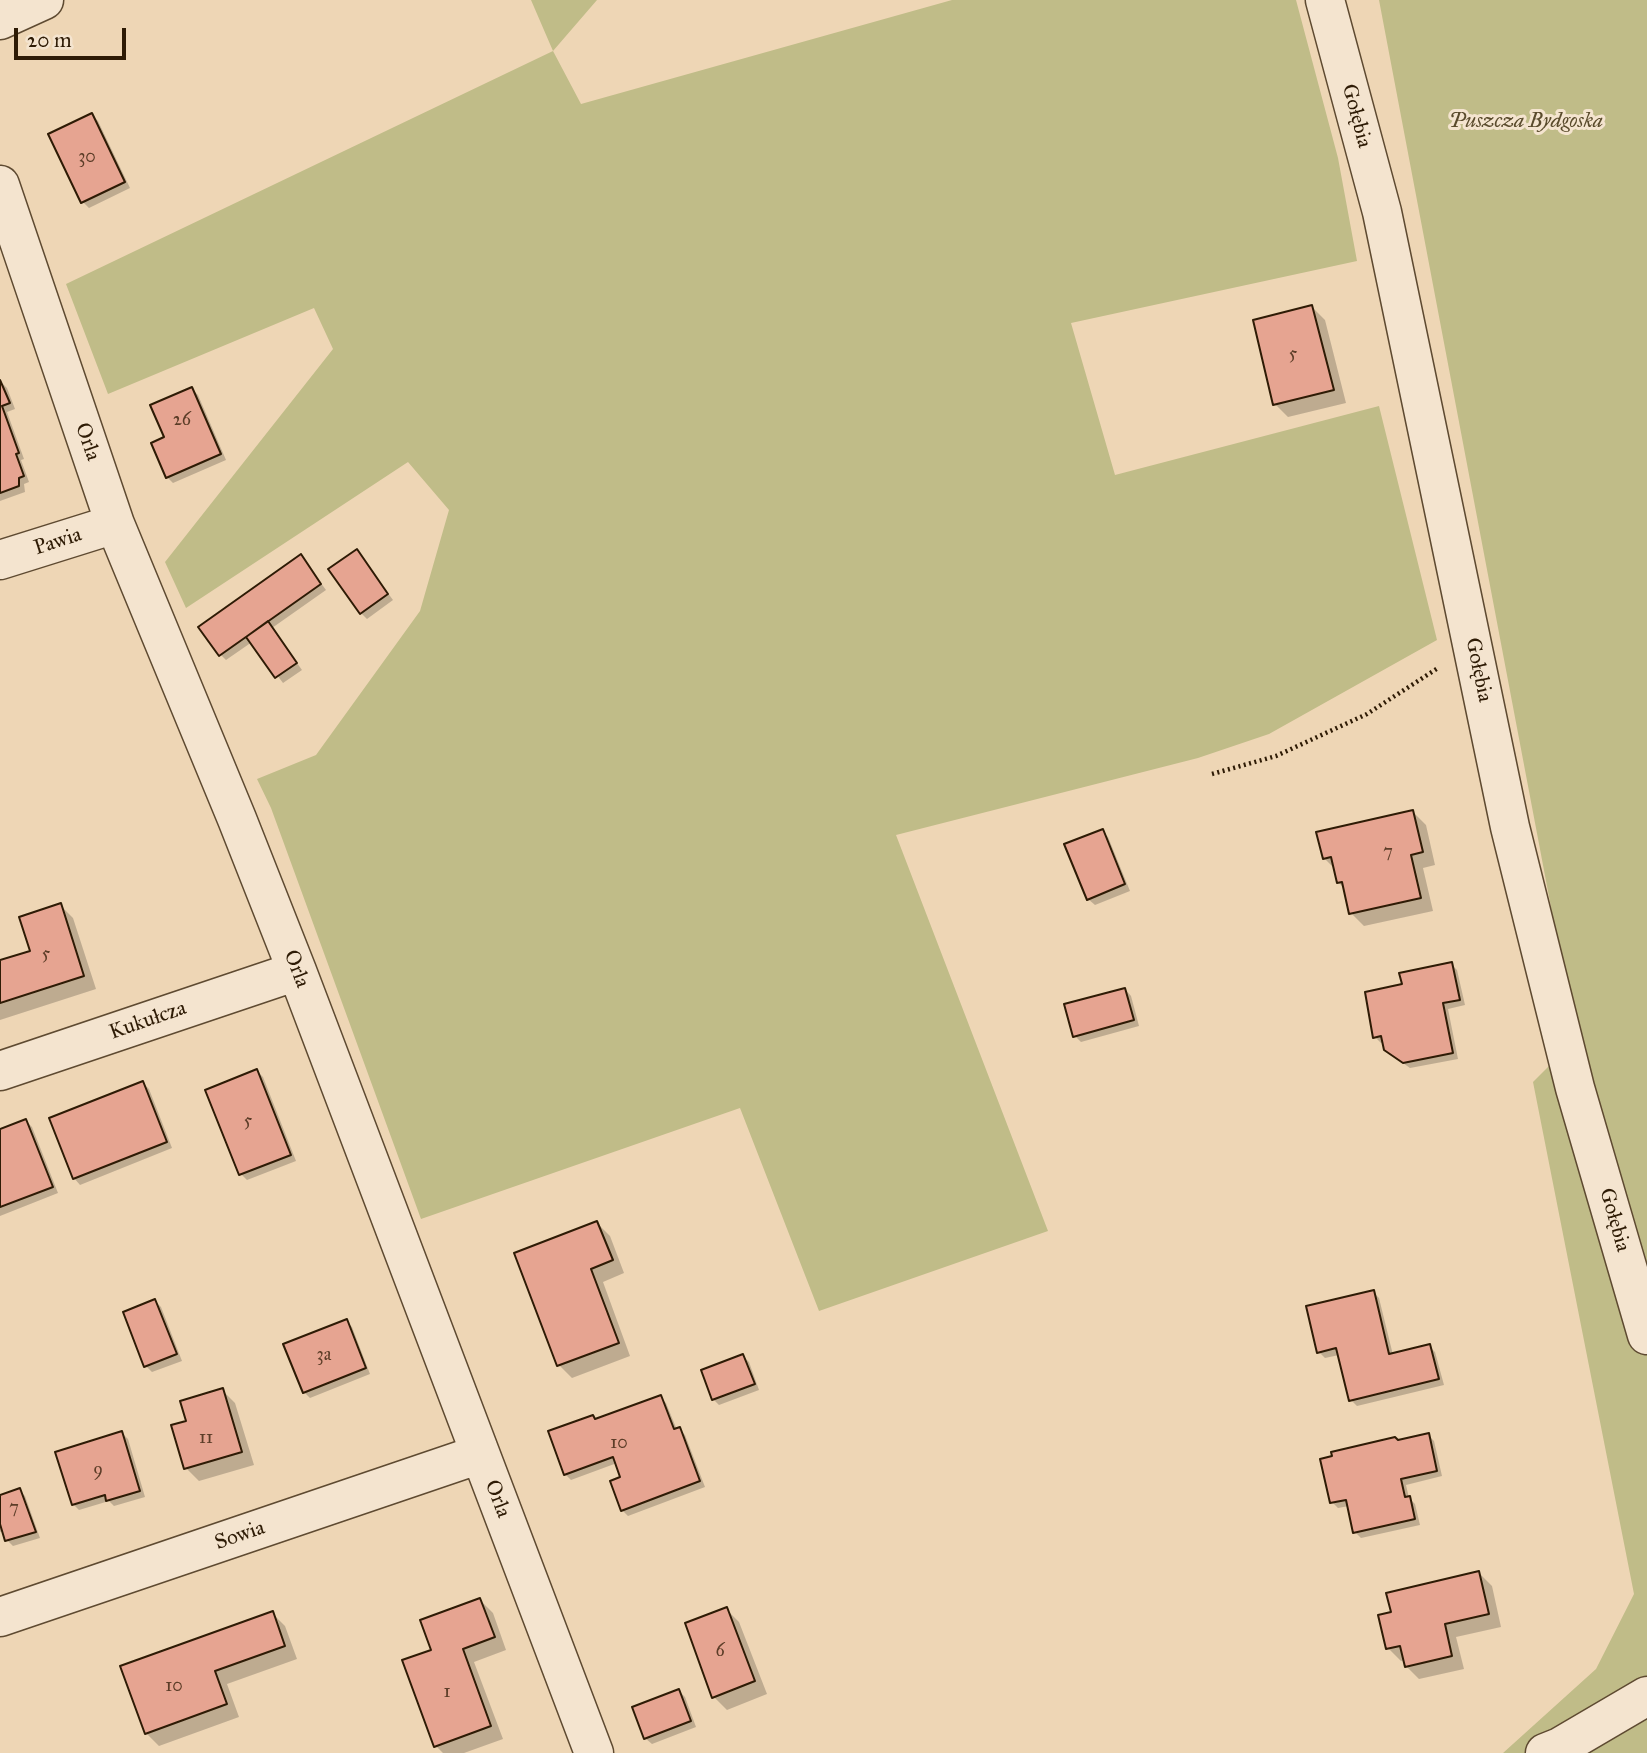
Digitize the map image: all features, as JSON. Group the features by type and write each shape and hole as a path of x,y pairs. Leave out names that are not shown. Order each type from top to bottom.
{"street":[{"path":"0,20 44,0"},
{"name":"Gołębia","path":"1325,0 1382,212 1510,827 1572,1075 1647,1335"},
{"name":"Orla","path":"0,185 115,524 297,971 594,1753"},
{"name":"Pawia","path":"0,560 115,524"},
{"name":"Kukułcza","path":"0,1071 297,971"},
{"name":"Sowia","path":"0,1617 480,1454"},
{"path":"1545,1753 1647,1696"}],"path":[{"path":"1212,774 1276,755 1367,714 1440,666 1474,650"}],"green space":[{"path":"531,0 597,0 553,51"},
{"path":"952,0 1296,0 1338,158 1357,261 1071,323 1115,475 1379,406 1437,640 1269,734 1198,758 896,835 1048,1231 819,1311 740,1108 421,1219 271,808 257,779 316,755 420,611 449,510 408,462 186,608 165,562 333,349 314,308 108,394 66,284 553,51 581,104"},
{"name":"Puszcza Bydgoska","path":"1379,0 1647,0 1647,1753 1503,1753 1596,1669 1634,1594 1533,1082 1576,1039"}],"building":[{"path":"92,113 125,182 81,203 48,134"},
{"path":"1312,305 1334,390 1273,405 1253,320"},
{"path":"0,380 10,403 2,406 19,453 16,454 24,476 19,478 19,486 0,493"},
{"path":"192,387 221,454 166,478 151,443 164,437 150,405"},
{"path":"357,549 388,594 360,614 328,569"},
{"path":"301,554 321,584 219,656 198,627"},
{"path":"268,621 297,663 275,678 246,637"},
{"path":"1413,810 1423,852 1411,855 1421,898 1349,914 1342,882 1337,883 1331,857 1323,859 1316,832"},
{"path":"1103,829 1125,884 1087,900 1064,844"},
{"path":"61,903 84,976 0,1003 0,960 30,951 19,917"},
{"path":"1452,962 1460,1000 1443,1003 1453,1053 1403,1063 1384,1050 1381,1036 1373,1038 1365,992 1402,984 1399,973"},
{"path":"1125,988 1134,1020 1073,1037 1064,1004"},
{"path":"257,1069 291,1155 239,1175 205,1090"},
{"path":"143,1081 167,1142 73,1179 49,1118"},
{"path":"26,1119 53,1187 0,1207 0,1129"},
{"path":"597,1221 613,1260 591,1269 619,1343 557,1366 514,1253"},
{"path":"1374,1290 1389,1354 1430,1344 1439,1379 1349,1401 1336,1348 1317,1353 1306,1306"},
{"path":"155,1299 177,1354 144,1367 123,1312"},
{"path":"347,1319 366,1368 303,1393 283,1344"},
{"path":"743,1354 755,1384 712,1400 701,1370"},
{"path":"223,1388 242,1452 184,1469 171,1425 186,1421 180,1401"},
{"path":"661,1395 674,1429 680,1427 700,1481 621,1511 610,1481 620,1477 613,1457 564,1475 548,1431 593,1415 595,1419"},
{"path":"122,1431 140,1491 106,1501 105,1495 72,1505 55,1452"},
{"path":"1429,1433 1437,1471 1401,1479 1405,1497 1410,1496 1415,1519 1353,1533 1346,1500 1330,1503 1320,1459 1332,1456 1331,1452 1395,1437 1398,1440"},
{"path":"20,1488 36,1532 5,1541 0,1524 0,1495"},
{"path":"1479,1571 1489,1614 1445,1624 1452,1656 1405,1667 1400,1646 1386,1649 1378,1615 1391,1612 1386,1593"},
{"path":"480,1598 495,1637 463,1649 491,1726 434,1747 402,1660 431,1650 420,1620"},
{"path":"727,1607 755,1681 712,1698 685,1623"},
{"path":"273,1611 285,1646 215,1671 227,1704 145,1734 120,1666"},
{"path":"679,1689 691,1721 644,1739 632,1707"}]}
